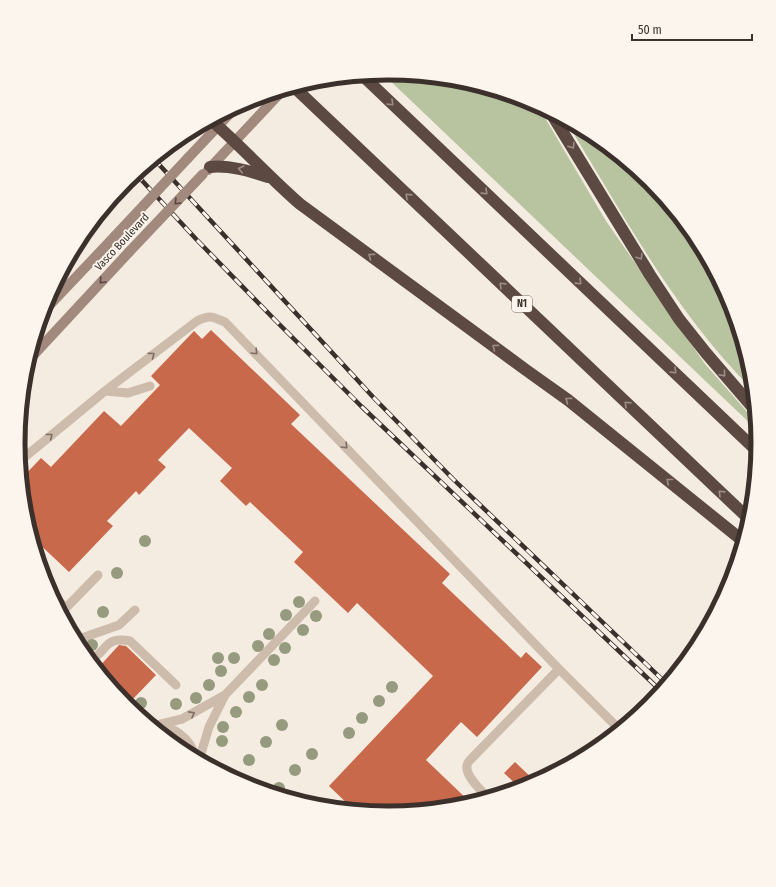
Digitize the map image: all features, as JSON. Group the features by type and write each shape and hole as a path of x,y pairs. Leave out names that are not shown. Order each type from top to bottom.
{"highway":[{"path":"367,81 751,445"},
{"name":"N1","path":"299,92 744,514"},
{"path":"556,122 650,275 679,319 749,402"},
{"path":"216,124 300,204 568,400 739,538"},
{"path":"207,170 221,166 236,168 271,178"}],"main road":[{"name":"Vasco Boulevard","path":"37,350 275,99"},
{"name":"Vasco Boulevard","path":"56,298 188,158 213,126"}],"street":[{"path":"162,727 168,728 180,734 191,748"}],"lane":[{"path":"26,456 105,391 205,316 212,316 225,322 615,726"},
{"path":"105,391 128,394 150,386"},
{"path":"65,609 98,575"},
{"path":"159,725 182,719 225,695 315,601"},
{"path":"82,638 119,625 135,610"},
{"path":"95,657 112,641 120,639 130,640 176,685"},
{"path":"484,793 470,778 467,771 467,765 472,758 559,669"},
{"path":"201,755 209,727 225,695"}],"green space":[{"path":"389,80 412,81 459,87 505,100 544,116 606,221 705,364 750,415 750,423"},
{"path":"571,130 609,156 645,187 661,204 690,242 714,283 732,327 739,350 746,382 699,329 652,262"}],"building":[{"path":"211,330 300,415 291,424 450,574 442,583 521,658 526,652 542,667 477,737 461,722 426,760 466,798 412,806 364,806 348,804 329,786 433,676 357,603 348,613 294,562 303,552 250,502 246,506 220,481 232,468 189,428 158,460 166,467 139,495 136,491 107,521 113,526 69,572 39,544 32,514 27,473 41,458 51,467 104,411 121,426 160,385 151,376 194,331 202,339"},
{"path":"119,645 126,646 156,675 131,700 101,665"},
{"path":"515,762 531,777 515,783 504,773"}],"railway":[{"path":"158,163 373,397 453,479 663,680"},
{"path":"140,179 196,239 361,406 657,687"}]}
